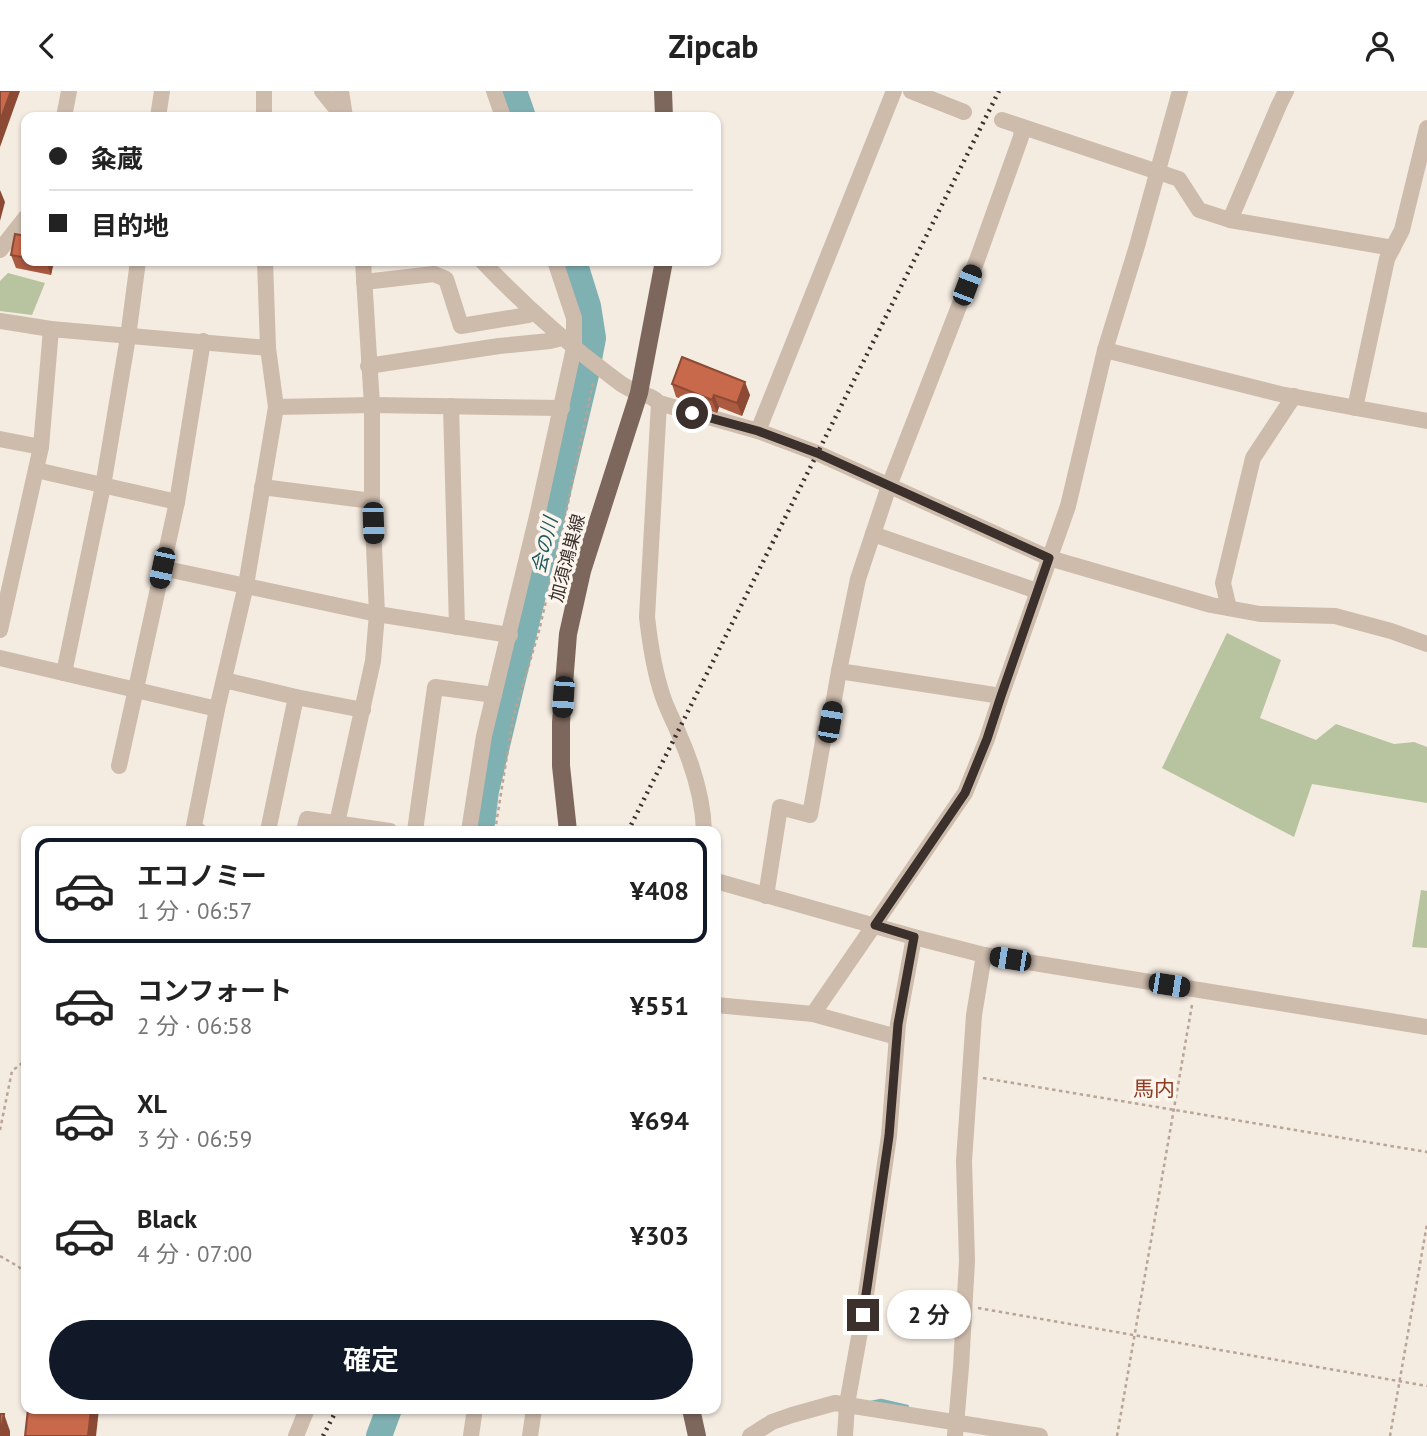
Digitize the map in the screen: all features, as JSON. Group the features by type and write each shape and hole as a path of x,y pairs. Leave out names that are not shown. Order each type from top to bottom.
{"main road":[{"path":"663,91 664,112"},
{"name":"加須鴻巣線","path":"567,826 561,766 561,722 568,635 582,571 639,393 663,266"},
{"path":"692,1414 697,1436"}],"street":[{"path":"65,112 69,91"},
{"path":"159,112 162,91"},
{"path":"264,91 264,112"},
{"path":"321,91 340,112"},
{"path":"341,91 343,112"},
{"path":"494,91 501,112"},
{"path":"758,431 894,91"},
{"path":"911,91 964,112"},
{"path":"813,1014 965,793 987,739 1069,506 1105,350 1180,91"},
{"path":"1230,220 1286,91"},
{"path":"1002,120 1179,179 1199,210 1230,220 1393,248"},
{"path":"766,896 780,807 810,815 825,730 830,722 858,579 889,486 977,260 1021,137 1022,127"},
{"path":"1355,408 1387,259 1402,230 1427,128"},
{"path":"2,243 21,222"},
{"path":"64,673 103,486 137,266"},
{"path":"194,826 217,709 246,585 276,407 268,348 265,266"},
{"path":"337,823 373,661 377,614 372,501 372,405 363,266"},
{"path":"487,266 534,312 597,366 618,382 659,403 758,431 817,453 1049,558 1212,605 1260,614 1335,615 1427,644"},
{"path":"470,826 484,736 562,408 572,346 575,318 557,266"},
{"path":"364,282 434,274 446,279 461,326 534,312"},
{"path":"0,321 128,337 268,348"},
{"path":"0,630 41,447 51,329"},
{"path":"119,766 177,502 203,341"},
{"path":"368,366 499,346 550,341 572,346"},
{"path":"1105,350 1294,396 1427,421"},
{"path":"1230,608 1223,583 1253,458 1294,396"},
{"path":"659,403 647,617 653,664 663,698 688,756 700,799 703,826"},
{"path":"276,407 372,405 562,408"},
{"path":"451,406 457,627"},
{"path":"0,439 41,447"},
{"path":"36,470 177,502"},
{"path":"262,487 372,501"},
{"path":"873,534 1037,591"},
{"path":"162,568 377,614 510,635"},
{"path":"0,658 217,709"},
{"path":"839,671 1001,696"},
{"path":"224,680 363,710"},
{"path":"416,826 435,687 494,695"},
{"path":"269,826 296,697"},
{"path":"305,826 307,819 357,826"},
{"path":"721,882 984,955 1427,1027"},
{"path":"845,1436 847,1404 889,1136 897,1037 914,937"},
{"path":"956,1429 967,1261 964,1161 974,1015 984,955"},
{"path":"721,1005 813,1014 897,1037"},
{"path":"750,1436 772,1422 835,1403 956,1429 1040,1436"},
{"path":"296,1436 305,1414"},
{"path":"530,1436 533,1414"},
{"path":"471,1436 474,1415"}],"path":[{"path":"496,826 513,718 554,569 597,366"},
{"path":"1117,1436 1195,989"},
{"path":"0,1130 12,1071 21,1063"},
{"path":"970,1076 1427,1152"},
{"path":"1390,1436 1427,1224"},
{"path":"0,1256 21,1269"},
{"path":"964,1306 1427,1386"}],"green space":[{"path":"8,273 45,283 32,315 0,311 0,281"},
{"path":"1227,633 1281,660 1260,718 1316,740 1336,724 1394,744 1414,742 1427,747 1427,803 1312,784 1294,837 1162,768"},
{"path":"1421,890 1427,891 1427,948 1412,947"}],"building":[{"path":"0,91 11,91 0,121"},
{"path":"15,234 21,235 21,257 11,255"},
{"path":"682,357 745,382 737,403 714,395 712,400 672,384"},
{"path":"0,1414 4,1414 0,1436"},
{"path":"27,1414 90,1414 88,1436 25,1436"}],"waterway":[{"name":"会の川","path":"514,91 521,112"},
{"name":"会の川","path":"482,826 486,791 593,338 588,306 576,266"},
{"path":"871,1403 881,1401 907,1407"},
{"name":"会の川","path":"379,1436 387,1414"}],"railway":[{"path":"631,826 999,91"},
{"path":"323,1436 334,1414"}],"district":[{"name":"馬内","path":"1154,1088"}],"route":[{"path":"692,413 758,431 817,453 1049,558 987,739 965,793 875,925 914,937 898,1024 889,1136 863,1315"}]}
